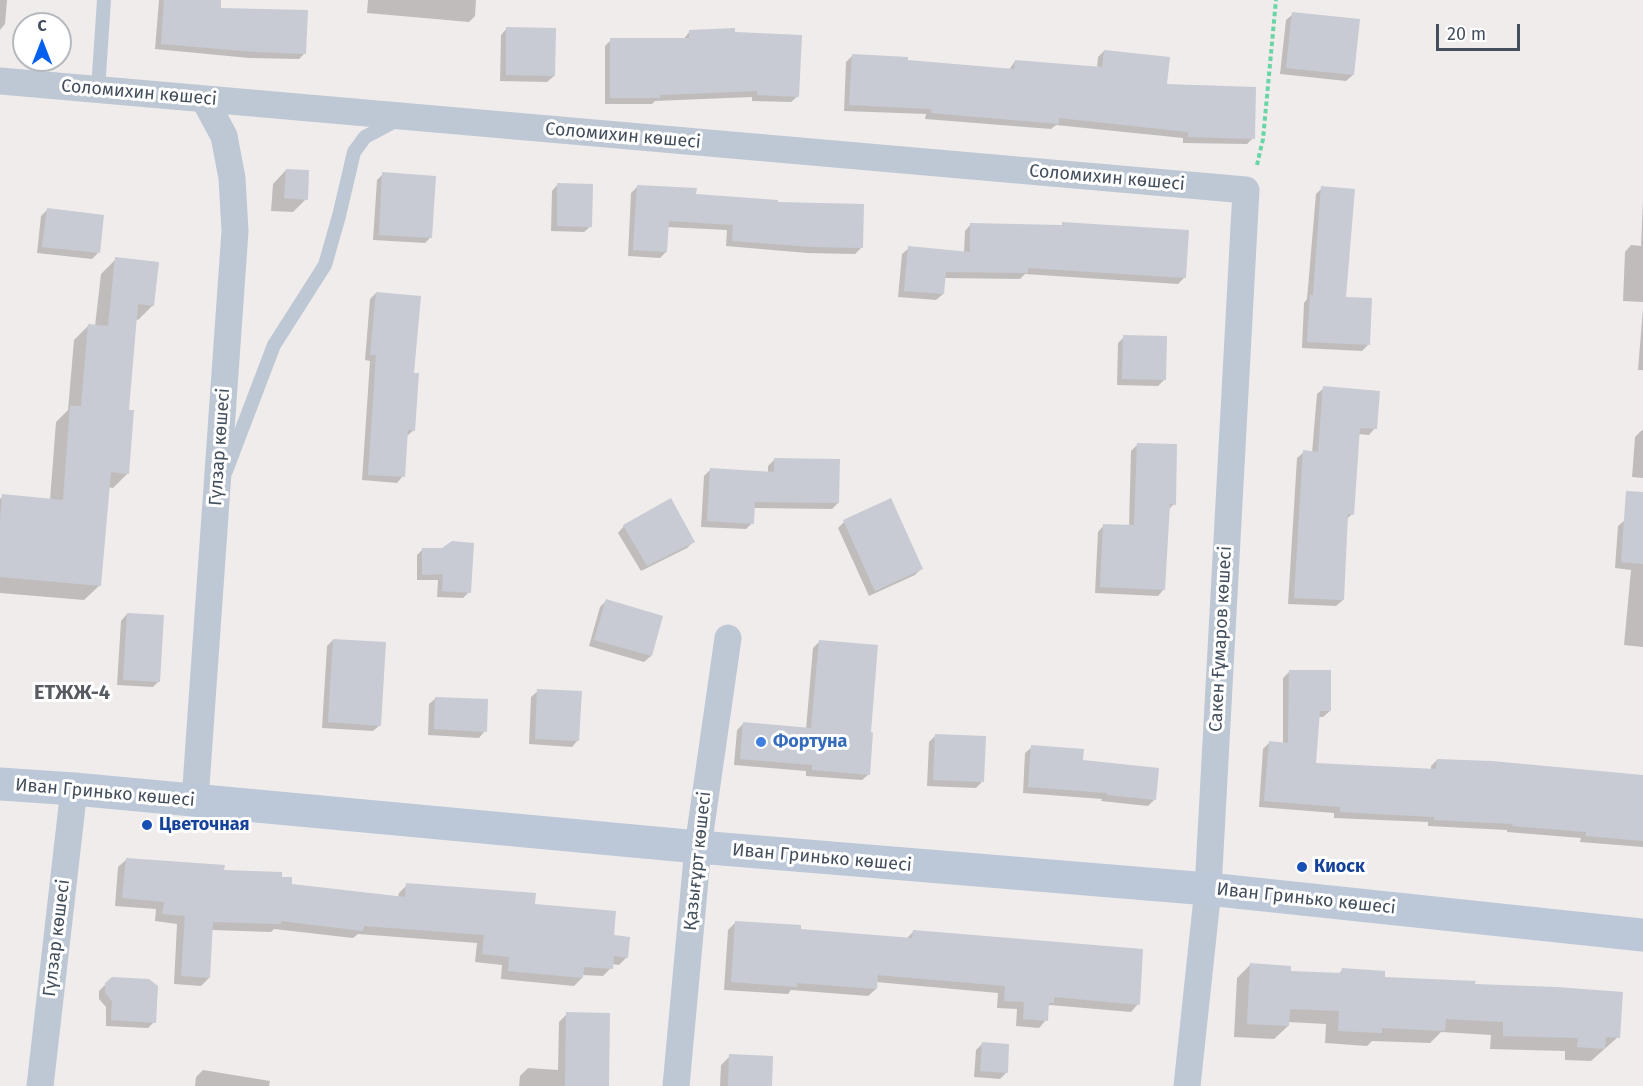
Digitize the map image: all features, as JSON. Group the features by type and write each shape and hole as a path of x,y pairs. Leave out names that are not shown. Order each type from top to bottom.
{"street":[{"name":"Соломихин көшесі","path":"0,81 1246,190"},
{"name":"Гүлзар көшесі","path":"195,800 235,231 232,178 224,136 204,99"},
{"name":"Сакен Ғұмаров көшесі","path":"1187,1086 1208,889 1246,190"},
{"name":"Қазығұрт көшесі","path":"676,1086 698,847 728,638"},
{"name":"Иван Гринько көшесі","path":"0,784 698,847 1208,889 1643,935"},
{"name":"Гүлзар көшесі","path":"40,1086 74,789"}],"lane":[{"path":"98,90 104,0"},
{"path":"216,498 274,345 325,265 354,152 365,137 403,116"}],"path":[{"path":"1246,190 1257,164 1263,139 1276,0"}],"building":[{"path":"164,0 221,0 221,8 308,10 306,54 161,44"},
{"path":"1292,12 1360,19 1354,75 1286,68"},
{"path":"506,27 556,28 555,76 506,75"},
{"path":"735,28 735,32 802,35 799,97 757,95 757,91 660,95 660,98 610,98 610,38 689,38 689,30"},
{"path":"1104,50 1170,57 1167,84 1256,87 1255,139 1188,137 1188,132 1059,118 1059,124 931,113 931,109 849,105 852,54 908,57 908,60 1014,69 1015,60 1102,67"},
{"path":"286,169 309,170 308,200 284,198"},
{"path":"382,172 436,176 432,238 379,235"},
{"path":"557,183 593,184 592,227 557,226"},
{"path":"637,185 697,188 696,194 778,200 778,202 864,204 863,248 732,241 733,225 669,221 667,252 633,250"},
{"path":"1321,186 1355,189 1346,297 1372,298 1370,345 1307,342"},
{"path":"47,208 104,215 100,253 42,247"},
{"path":"1062,222 1189,230 1186,278 1028,268 1028,273 946,272 944,294 904,291 908,246 970,252 970,223 1062,225"},
{"path":"115,257 159,262 154,306 138,304 129,410 134,410 129,474 111,472 101,586 0,577 2,494 63,500 70,406 81,406 88,324 108,326"},
{"path":"376,292 421,296 414,373 419,373 415,431 408,430 405,477 368,475 376,355 370,355"},
{"path":"1123,335 1167,336 1166,380 1122,379"},
{"path":"1323,386 1380,391 1377,429 1360,428 1354,515 1348,514 1344,600 1294,598 1303,450 1318,452"},
{"path":"1137,443 1177,444 1176,505 1170,504 1165,590 1100,587 1103,524 1134,525"},
{"path":"774,458 840,459 839,503 755,502 754,524 707,521 710,468 774,472"},
{"path":"1626,491 1643,492 1643,564 1621,562"},
{"path":"671,498 695,542 647,566 623,525"},
{"path":"891,498 923,569 875,591 843,520"},
{"path":"452,541 474,543 471,593 442,591 443,574 422,575 422,548 442,548"},
{"path":"606,599 663,616 652,656 594,640"},
{"path":"127,613 164,615 160,682 123,680"},
{"path":"333,639 386,642 381,726 328,722"},
{"path":"819,640 878,645 870,775 812,770 812,765 740,759 743,722 811,728"},
{"path":"1289,670 1331,670 1331,711 1320,711 1316,763 1436,769 1437,759 1492,761 1643,775 1643,841 1586,836 1586,832 1512,826 1513,824 1340,812 1340,807 1264,801 1269,741 1288,743"},
{"path":"537,689 582,691 579,741 535,739"},
{"path":"435,697 488,699 487,732 434,729"},
{"path":"935,734 986,736 984,782 933,780"},
{"path":"1031,745 1084,749 1083,760 1159,768 1156,800 1107,795 1107,793 1028,787"},
{"path":"126,858 225,865 224,870 282,872 282,877 292,877 292,884 405,897 406,883 536,893 535,904 616,911 614,935 630,937 628,958 614,956 613,969 584,967 583,978 508,971 509,957 482,954 484,935 364,926 363,931 281,921 281,924 213,922 210,978 181,976 185,916 162,914 164,902 122,898"},
{"path":"735,921 801,925 801,929 912,938 913,930 1143,949 1140,1005 1054,997 1054,1003 1049,1003 1048,1021 1023,1019 1024,1002 1004,1001 1005,986 878,975 877,989 797,983 797,987 731,982"},
{"path":"1250,963 1291,966 1291,971 1341,973 1342,968 1385,971 1385,977 1623,992 1620,1038 1606,1037 1605,1049 1577,1047 1578,1038 1503,1036 1503,1022 1446,1019 1445,1031 1382,1028 1382,1033 1338,1031 1339,1011 1290,1009 1289,1026 1247,1024"},
{"path":"112,977 149,979 158,986 156,1023 111,1020 112,1001 105,993 105,983"},
{"path":"566,1012 610,1013 609,1086 565,1086"},
{"path":"982,1042 1009,1044 1008,1073 980,1071"},
{"path":"729,1054 773,1056 772,1086 728,1086"}],"place":[{"name":"Фортуна","path":"761,742"},
{"name":"Цветочная","path":"147,825"},
{"name":"Киоск","path":"1302,867"}],"district":[{"name":"ЕТЖЖ-4","path":"72,693"}]}
